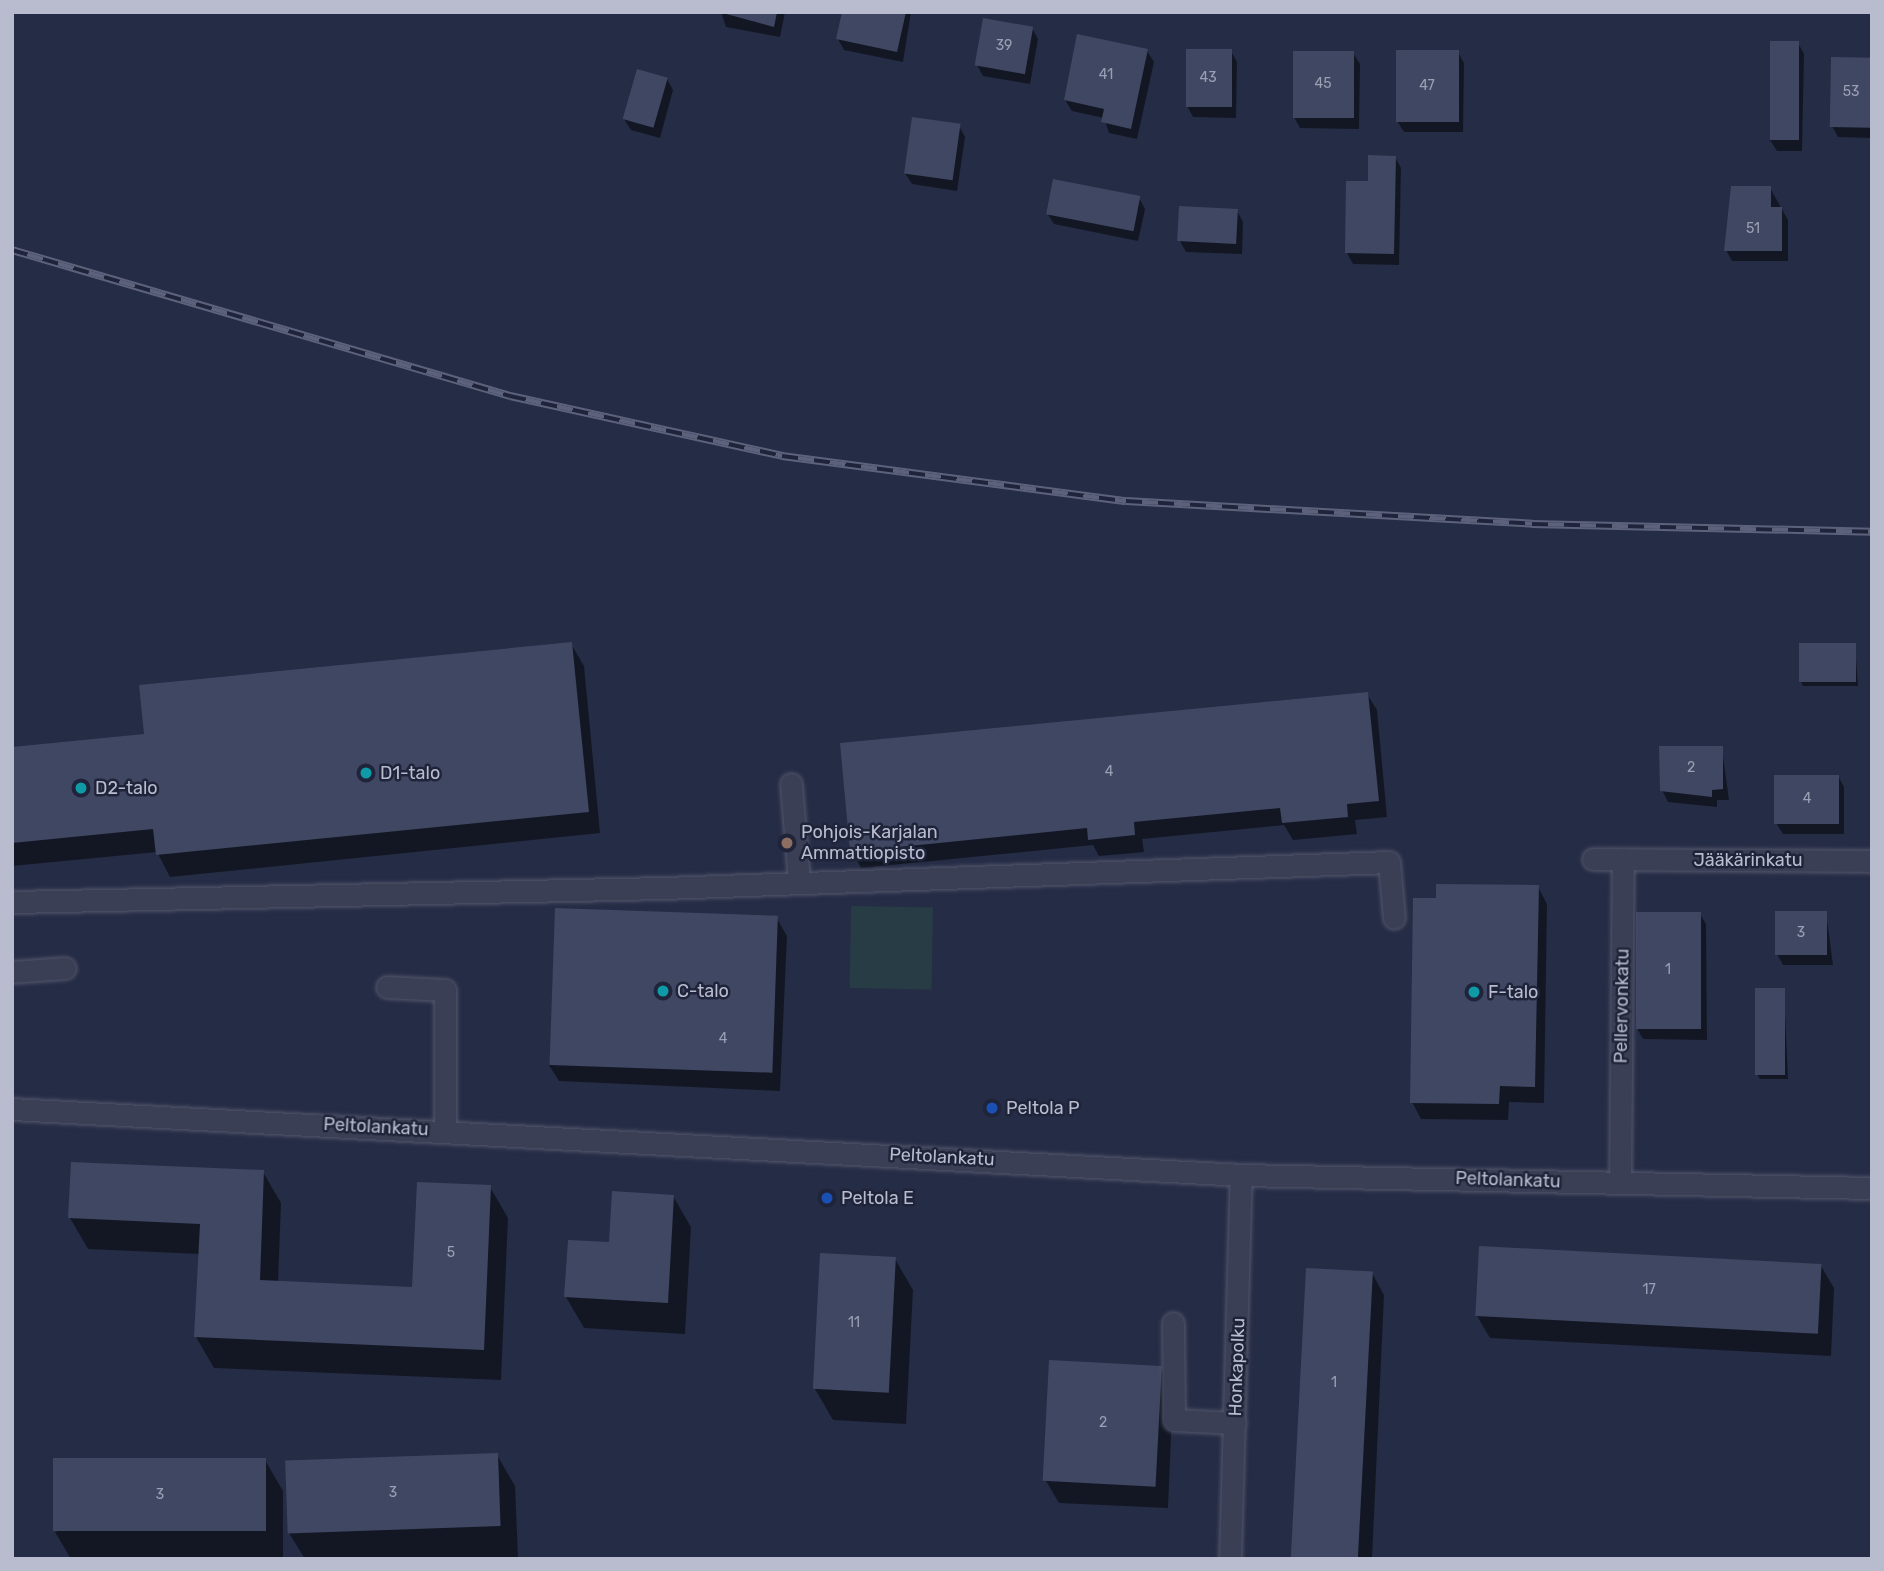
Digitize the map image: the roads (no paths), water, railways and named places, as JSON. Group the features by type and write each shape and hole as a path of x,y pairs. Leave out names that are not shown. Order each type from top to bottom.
{"street":[{"path":"791,784 799,881"},
{"path":"1593,859 1623,859"},
{"name":"Jääkärinkatu","path":"1623,859 1872,861"},
{"name":"Pellervonkatu","path":"1620,1183 1623,859"},
{"path":"12,902 1389,862 1394,918"},
{"path":"12,972 65,968"},
{"path":"387,987 445,990 445,1130"},
{"name":"Peltolankatu","path":"12,1109 445,1130 1241,1175 1872,1188"},
{"name":"Honkapolku","path":"1230,1559 1241,1175"},
{"path":"1173,1323 1174,1420 1235,1423"}],"railway":[{"path":"12,250 510,396 782,456 1126,501 1532,524 1872,532"}],"place":[{"name":"D1-talo","path":"366,773"},
{"name":"D2-talo","path":"81,788"},
{"name":"Pohjois-Karjalan Ammattiopisto","path":"787,843"},
{"name":"C-talo","path":"663,991"},
{"name":"F-talo","path":"1474,992"},
{"name":"Peltola P","path":"992,1108"},
{"name":"Peltola E","path":"827,1198"}]}
